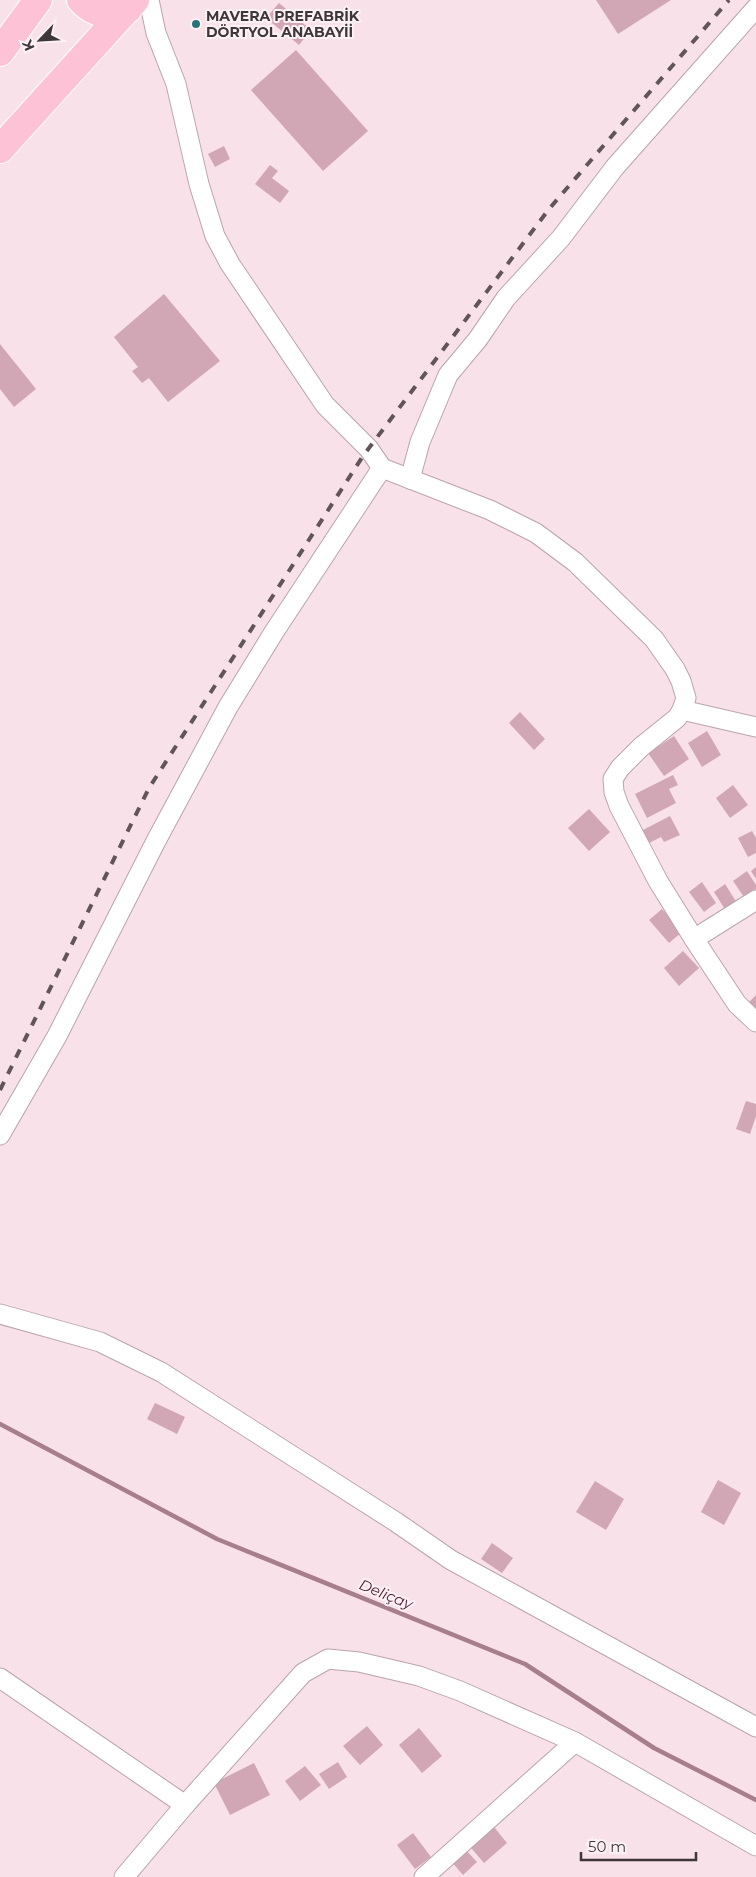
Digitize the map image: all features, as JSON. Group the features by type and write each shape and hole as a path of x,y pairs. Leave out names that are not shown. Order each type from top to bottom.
{"highway":[{"path":"0,52 38,0"},
{"path":"81,0 89,8 104,14 138,3"},
{"path":"0,149 138,3"}],"street":[{"path":"138,3 156,33 176,84 199,184 215,236 230,264 325,405 369,449 382,468 490,510 536,533 575,562 654,639 675,669 686,698 682,710 677,718 641,746 620,768 613,779 618,806 658,881 694,939 737,1004 756,1022"},
{"path":"410,479 420,442 448,375 478,339 506,298 561,238 615,167 756,8"},
{"path":"0,1135 57,1036 156,840 228,707 274,632 382,468"},
{"path":"682,710 756,727"},
{"path":"694,939 756,900"},
{"path":"0,1314 100,1342 161,1372 396,1522 451,1560 756,1727"},
{"path":"124,1877 185,1805 304,1673 328,1659 359,1662 419,1676 460,1691 575,1742 756,1846"},
{"path":"0,1678 185,1805"},
{"path":"424,1877 575,1742"}],"building":[{"path":"596,0 671,0 618,34"},
{"path":"279,3 311,30 299,45 266,18"},
{"path":"296,50 368,131 323,171 251,90"},
{"path":"224,146 230,159 215,167 208,154"},
{"path":"270,165 278,171 272,178 289,191 280,203 255,184"},
{"path":"164,294 220,361 168,402 149,378 142,383 132,371 138,367 114,337"},
{"path":"0,344 36,389 14,407 0,389"},
{"path":"520,712 545,739 534,750 509,723"},
{"path":"707,731 721,755 702,767 688,743"},
{"path":"674,736 689,759 664,776 648,753"},
{"path":"673,775 678,785 669,789 676,803 647,818 635,794"},
{"path":"733,785 748,805 730,818 716,798"},
{"path":"589,809 610,832 589,851 568,828"},
{"path":"670,816 680,835 664,842 661,837 647,844 641,831"},
{"path":"752,831 756,838 756,853 748,857 738,838"},
{"path":"756,867 756,879 751,871"},
{"path":"747,871 756,885 756,889 744,897 733,881"},
{"path":"702,882 716,903 704,912 689,892"},
{"path":"725,884 737,903 726,911 714,892"},
{"path":"662,909 682,932 669,943 649,920"},
{"path":"683,951 699,968 679,986 664,968"},
{"path":"756,995 756,1013 748,1003"},
{"path":"746,1101 756,1104 756,1116 750,1134 736,1129"},
{"path":"155,1403 185,1417 177,1434 147,1419"},
{"path":"718,1480 741,1493 724,1525 701,1512"},
{"path":"595,1481 624,1499 606,1530 576,1512"},
{"path":"492,1543 513,1558 502,1573 481,1559"},
{"path":"367,1726 383,1745 360,1765 343,1746"},
{"path":"419,1728 442,1756 422,1773 399,1745"},
{"path":"338,1762 347,1777 329,1789 319,1774"},
{"path":"254,1763 270,1795 230,1815 214,1783"},
{"path":"305,1766 321,1785 300,1801 285,1781"},
{"path":"490,1822 507,1843 484,1863 466,1842"},
{"path":"413,1833 431,1857 415,1869 397,1845"},
{"path":"463,1847 477,1862 463,1875 450,1860"}],"waterway":[{"name":"Deliçay","path":"0,1424 217,1539 525,1664 654,1748 756,1800"}],"railway":[{"path":"0,1090 149,788 363,456 549,209 729,0"}],"place":[{"name":"MAVERA PREFABRİK DÖRTYOL ANABAYİİ","path":"196,24"}]}
